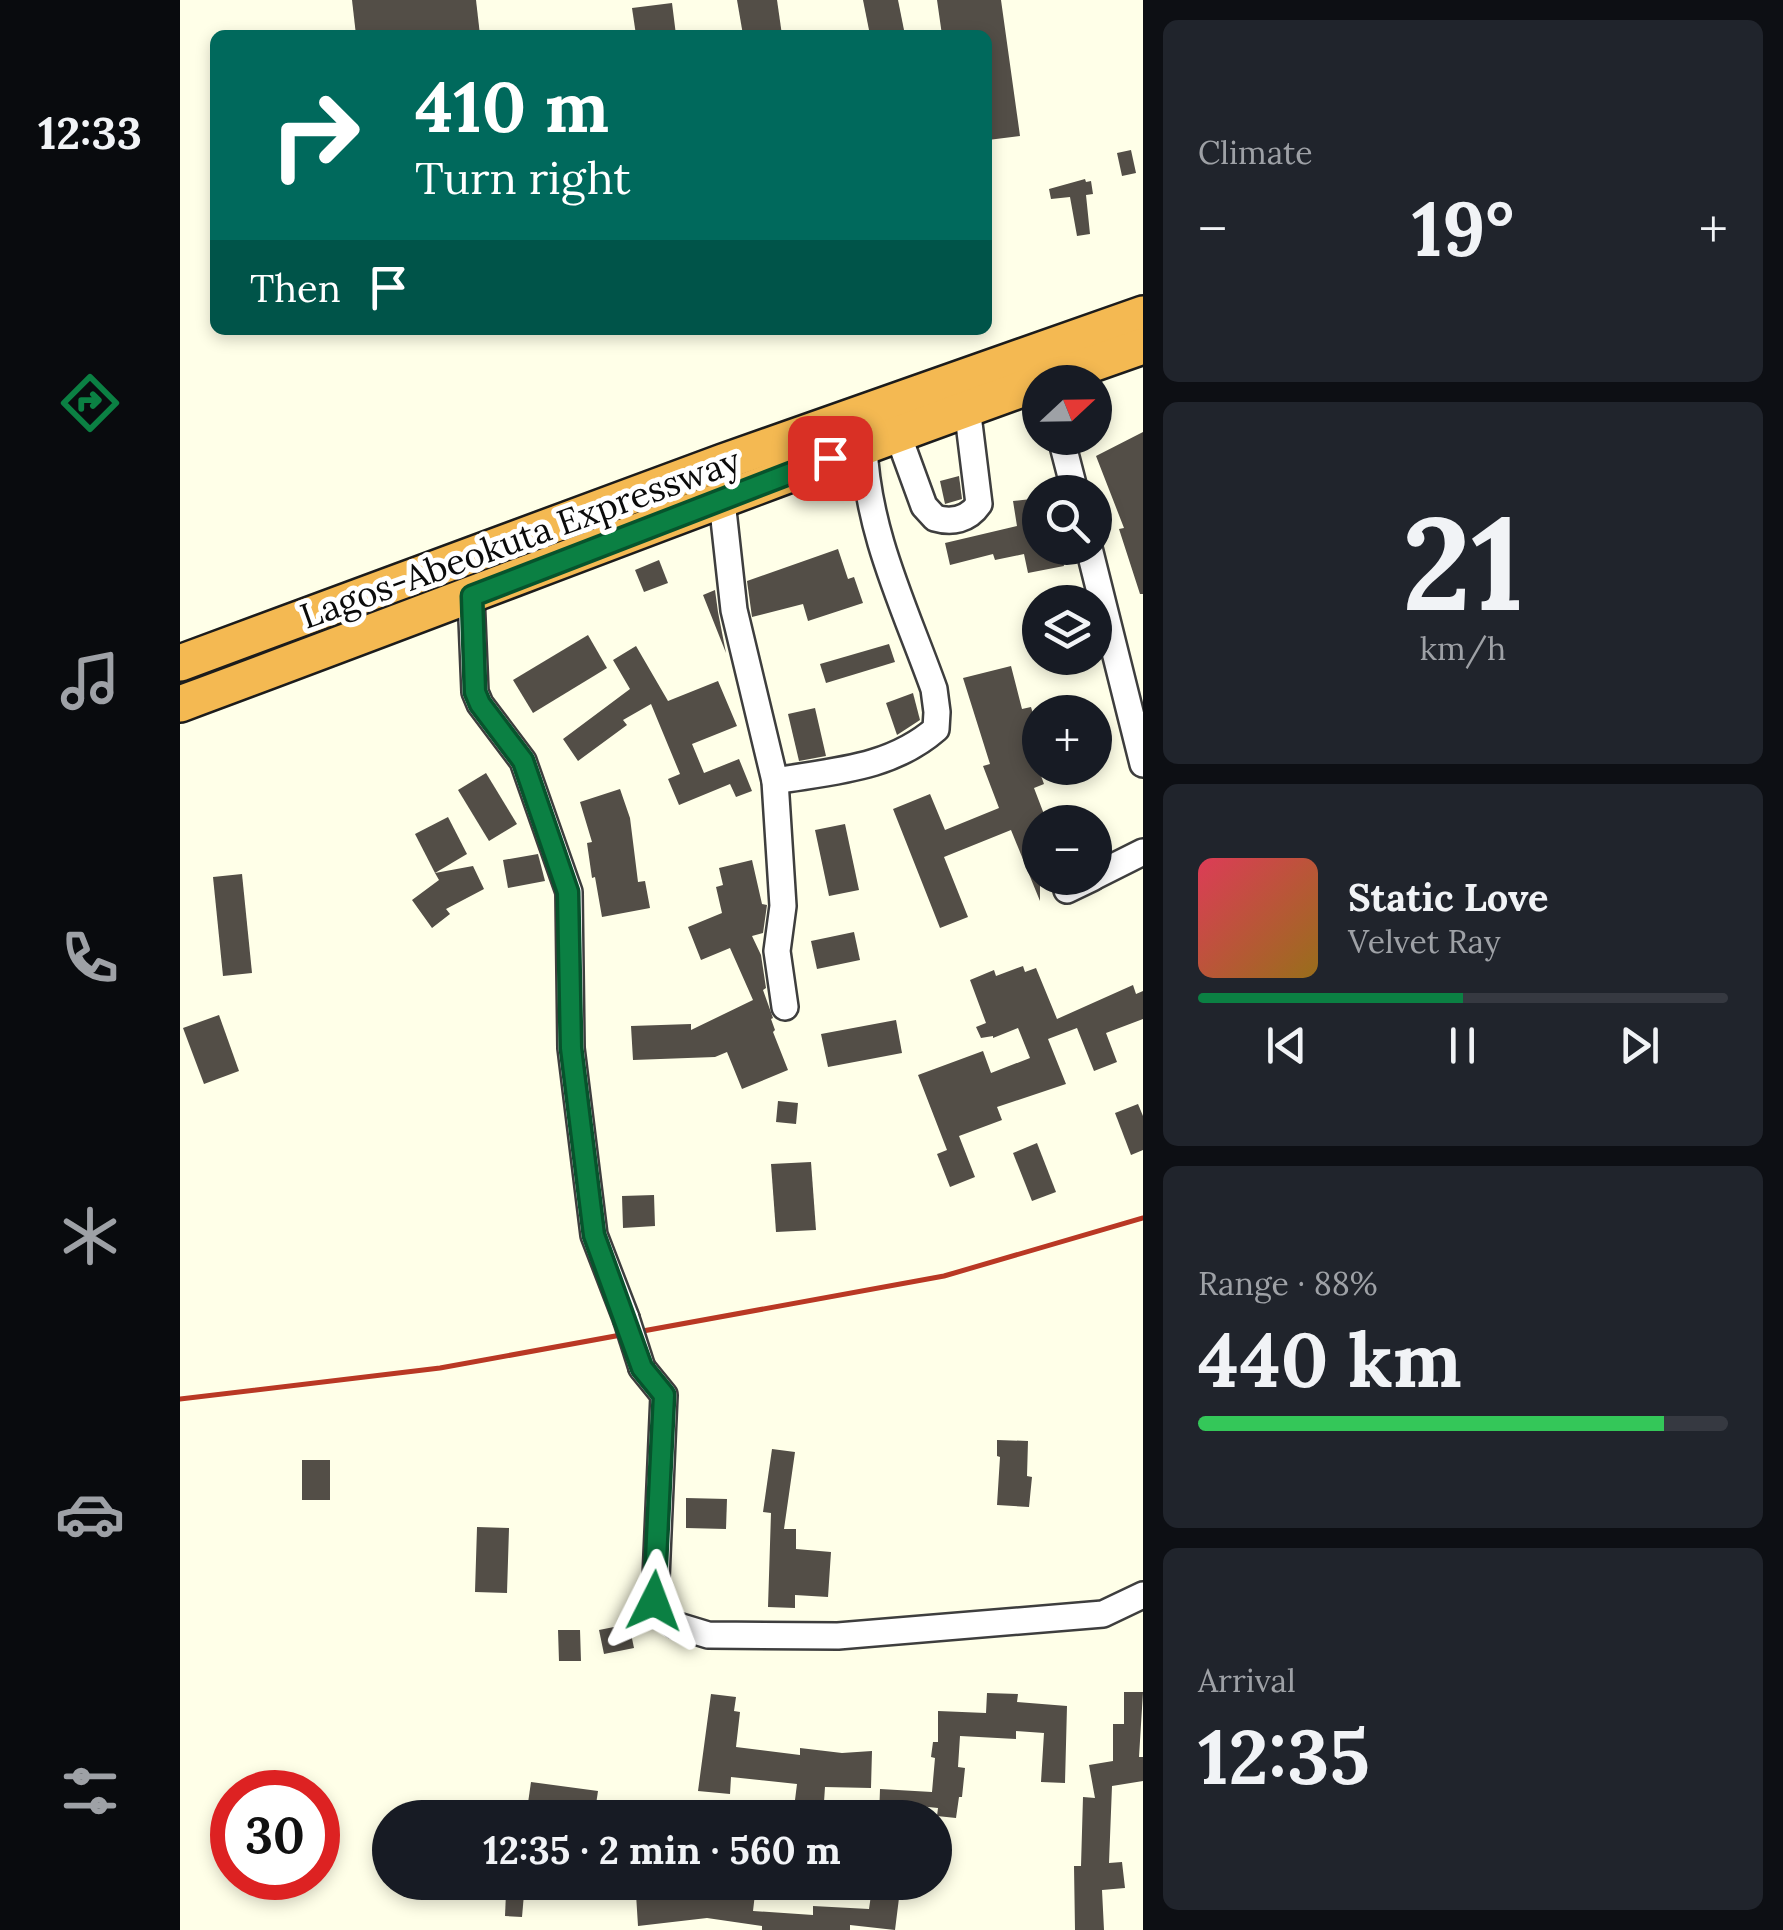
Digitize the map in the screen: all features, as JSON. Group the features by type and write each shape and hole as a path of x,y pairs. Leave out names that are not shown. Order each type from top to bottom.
{"highway":[{"name":"Lagos-Abeokuta Expressway","path":"180,664 722,462 1143,314"},
{"name":"Lagos-Abeokuta Expressway","path":"1092,365 1143,346"},
{"name":"Lagos-Abeokuta Expressway","path":"180,704 897,432 1022,389"}],"street":[{"path":"897,432 924,506 935,518 959,520 974,512 979,504 967,407"},
{"path":"776,781 861,769 918,745 936,729 934,689 879,544 865,485 864,445"},
{"path":"722,501 734,610 776,781 783,906 777,951 785,1007"},
{"path":"1093,565 1143,764"},
{"path":"472,596 475,692 523,761 568,892 571,1048 594,1235 642,1368 664,1395 654,1601 661,1614 675,1626 708,1635 838,1636 1103,1614 1143,1595"},
{"path":"1112,868 1143,852"}],"building":[{"path":"352,0 476,0 479,30 355,30"},
{"path":"737,0 777,0 781,30 742,30"},
{"path":"863,0 898,0 904,30 869,30"},
{"path":"937,0 1001,0 1020,136 992,140 992,30 941,30"},
{"path":"672,3 675,30 635,30 632,8"},
{"path":"1131,150 1136,173 1122,176 1117,153"},
{"path":"1085,179 1091,181 1093,194 1086,195 1090,234 1077,236 1070,197 1051,199 1049,189"},
{"path":"1143,432 1143,594 1119,529 1124,528 1112,497 1112,475 1103,475 1096,456 1112,455 1112,448"},
{"path":"959,476 962,499 945,504 940,481"},
{"path":"1022,500 1022,554 995,560 993,554 950,565 945,543 1017,526 1013,501"},
{"path":"838,549 848,579 854,577 863,603 808,621 803,604 752,617 747,581"},
{"path":"659,560 668,583 644,592 635,570"},
{"path":"1026,565 1064,566 1028,573"},
{"path":"715,590 718,612 726,653 703,595"},
{"path":"588,635 607,668 533,713 513,680"},
{"path":"889,644 895,662 826,683 820,664"},
{"path":"636,646 668,701 718,681 737,726 692,744 704,773 739,759 752,791 736,797 730,784 679,805 668,779 680,774 651,704 623,720 627,725 578,761 563,739 630,689 613,660"},
{"path":"1011,666 1022,709 1022,785 1042,785 1034,788 1040,805 1022,805 1022,857 1011,830 944,857 968,917 940,928 893,809 930,794 945,830 999,808 983,766 990,764 963,678"},
{"path":"913,693 920,720 897,735 886,703"},
{"path":"815,708 826,756 799,761 788,714"},
{"path":"486,773 517,824 489,841 458,790"},
{"path":"620,789 630,818 638,882 645,881 650,908 602,917 587,843 592,842 580,802"},
{"path":"448,817 467,854 435,873 415,834"},
{"path":"845,824 859,890 829,896 815,830"},
{"path":"538,854 545,881 508,888 503,860"},
{"path":"752,860 762,904 767,905 763,933 752,936 761,955 766,988 763,990 773,1018 773,1032 788,1070 742,1089 727,1052 715,1057 633,1060 631,1026 691,1024 691,1030 753,1000 730,948 701,960 688,927 722,913 716,887 723,885 719,868"},
{"path":"473,866 484,889 446,909 450,914 432,928 412,900 439,880 435,873"},
{"path":"242,874 252,973 223,976 213,877"},
{"path":"854,932 860,960 817,969 811,941"},
{"path":"1023,966 1025,972 1036,968 1057,1019 1133,985 1136,994 1143,991 1143,1019 1106,1033 1117,1062 1094,1071 1077,1028 1048,1039 1066,1084 997,1107 1002,1120 959,1136 975,1177 950,1187 937,1154 947,1150 918,1075 983,1051 991,1073 1030,1058 1018,1028 993,1038 981,1038 976,1027 986,1023 970,980 994,970 996,976"},
{"path":"219,1015 239,1071 204,1084 183,1028"},
{"path":"896,1020 902,1053 828,1067 821,1034"},
{"path":"778,1101 798,1103 796,1124 776,1122"},
{"path":"1138,1104 1143,1116 1143,1150 1131,1155 1115,1113"},
{"path":"1037,1143 1056,1192 1032,1201 1013,1153"},
{"path":"811,1162 816,1230 776,1232 771,1164"},
{"path":"654,1195 655,1226 623,1228 622,1196"},
{"path":"997,1440 1028,1441 1027,1476 1032,1477 1029,1507 997,1505"},
{"path":"772,1449 795,1452 784,1529 796,1529 796,1549 831,1552 828,1597 795,1595 795,1608 768,1607 771,1513 763,1512"},
{"path":"302,1460 330,1460 330,1500 302,1500"},
{"path":"686,1498 727,1499 726,1529 686,1528"},
{"path":"477,1527 509,1528 507,1593 475,1592"},
{"path":"629,1624 634,1648 604,1654 599,1630"},
{"path":"558,1630 580,1630 581,1661 559,1661"},
{"path":"1124,1692 1143,1692 1139,1757 1143,1757 1143,1781 1112,1786 1109,1863 1122,1862 1125,1888 1102,1890 1104,1930 1075,1930 1074,1866 1081,1866 1083,1797 1095,1798 1089,1765 1113,1761 1113,1724 1124,1724"},
{"path":"987,1693 1018,1694 1017,1702 1067,1706 1065,1783 1041,1782 1044,1733 1016,1731 1016,1739 960,1736 958,1767 965,1768 956,1818 952,1818 952,1800 880,1800 880,1789 932,1792 935,1758 931,1757 933,1742 938,1742 938,1711 986,1713"},
{"path":"711,1694 736,1697 734,1711 740,1712 736,1747 800,1755 800,1748 842,1753 872,1751 871,1788 825,1787 824,1800 795,1800 797,1784 731,1777 730,1794 698,1791"},
{"path":"531,1782 598,1791 597,1800 528,1800"},
{"path":"506,1900 523,1900 522,1917 505,1916"},
{"path":"636,1900 754,1900 753,1911 813,1915 813,1906 869,1909 870,1900 899,1900 895,1930 850,1925 850,1930 762,1930 762,1926 707,1918 638,1926"}],"railway":[{"path":"180,1399 440,1368 944,1276 1143,1218"}],"route":[{"path":"654,1601 664,1395 642,1368 594,1235 571,1048 568,892 523,761 475,692 472,596 830,458"}]}
